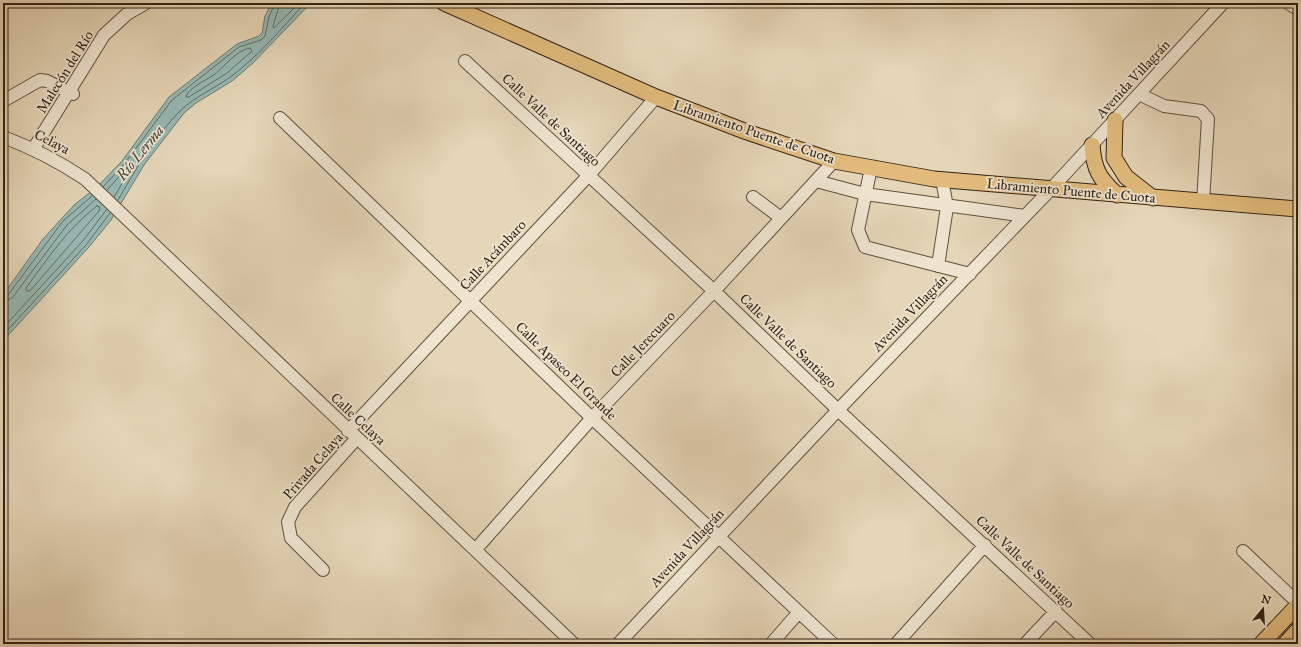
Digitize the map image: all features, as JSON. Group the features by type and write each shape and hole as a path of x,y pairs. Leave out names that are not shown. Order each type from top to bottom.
{"main road":[{"name":"Libramiento Puente de Cuota","path":"444,3 656,97 747,132 834,161 942,179 1152,198 1298,209"},
{"path":"1115,120 1114,158 1126,177 1152,198"},
{"path":"1092,145 1094,163 1104,182 1117,195"},
{"path":"1261,644 1298,604"},
{"path":"1285,644 1298,630"}],"street":[{"name":"Malecón del Río","path":"34,148 71,93 104,35 127,14 146,3"},
{"name":"Avenida Villagrán","path":"618,644 719,535 1051,189 1223,3"},
{"path":"1288,3 1298,9"},
{"name":"Calle Valle de Santiago","path":"465,61 714,291 838,410 1090,644"},
{"path":"3,102 40,80 47,81 71,93"},
{"path":"1139,94 1164,106 1201,111 1208,119 1203,202"},
{"name":"Calle Acámbaro","path":"353,435 471,300 589,175 656,97"},
{"name":"Calle Apaseo El Grande","path":"280,118 592,418 719,535 833,644"},
{"name":"Celaya","path":"3,137 34,148 60,162 85,179 121,215"},
{"name":"Calle Jerecuaro","path":"476,549 592,418 714,291 834,161"},
{"path":"871,168 858,230 865,247 970,274"},
{"path":"938,266 947,207 942,179"},
{"path":"816,181 865,194 947,207 1025,216"},
{"path":"753,197 781,218"},
{"name":"Calle Celaya","path":"121,215 353,435 476,549 574,644"},
{"name":"Privada Celaya","path":"323,570 291,538 288,522 295,507 353,435"},
{"path":"896,644 985,546"},
{"path":"1243,551 1298,604"},
{"path":"1025,644 1056,611"},
{"path":"771,644 799,612"}],"water":[{"name":"Río Lerma","path":"272,3 311,3 252,64 232,81 196,103 184,113 144,165 111,220 89,247 3,341 3,295 43,239 74,205 97,187 122,161 169,97 237,44 259,36 262,33 265,16"}]}
